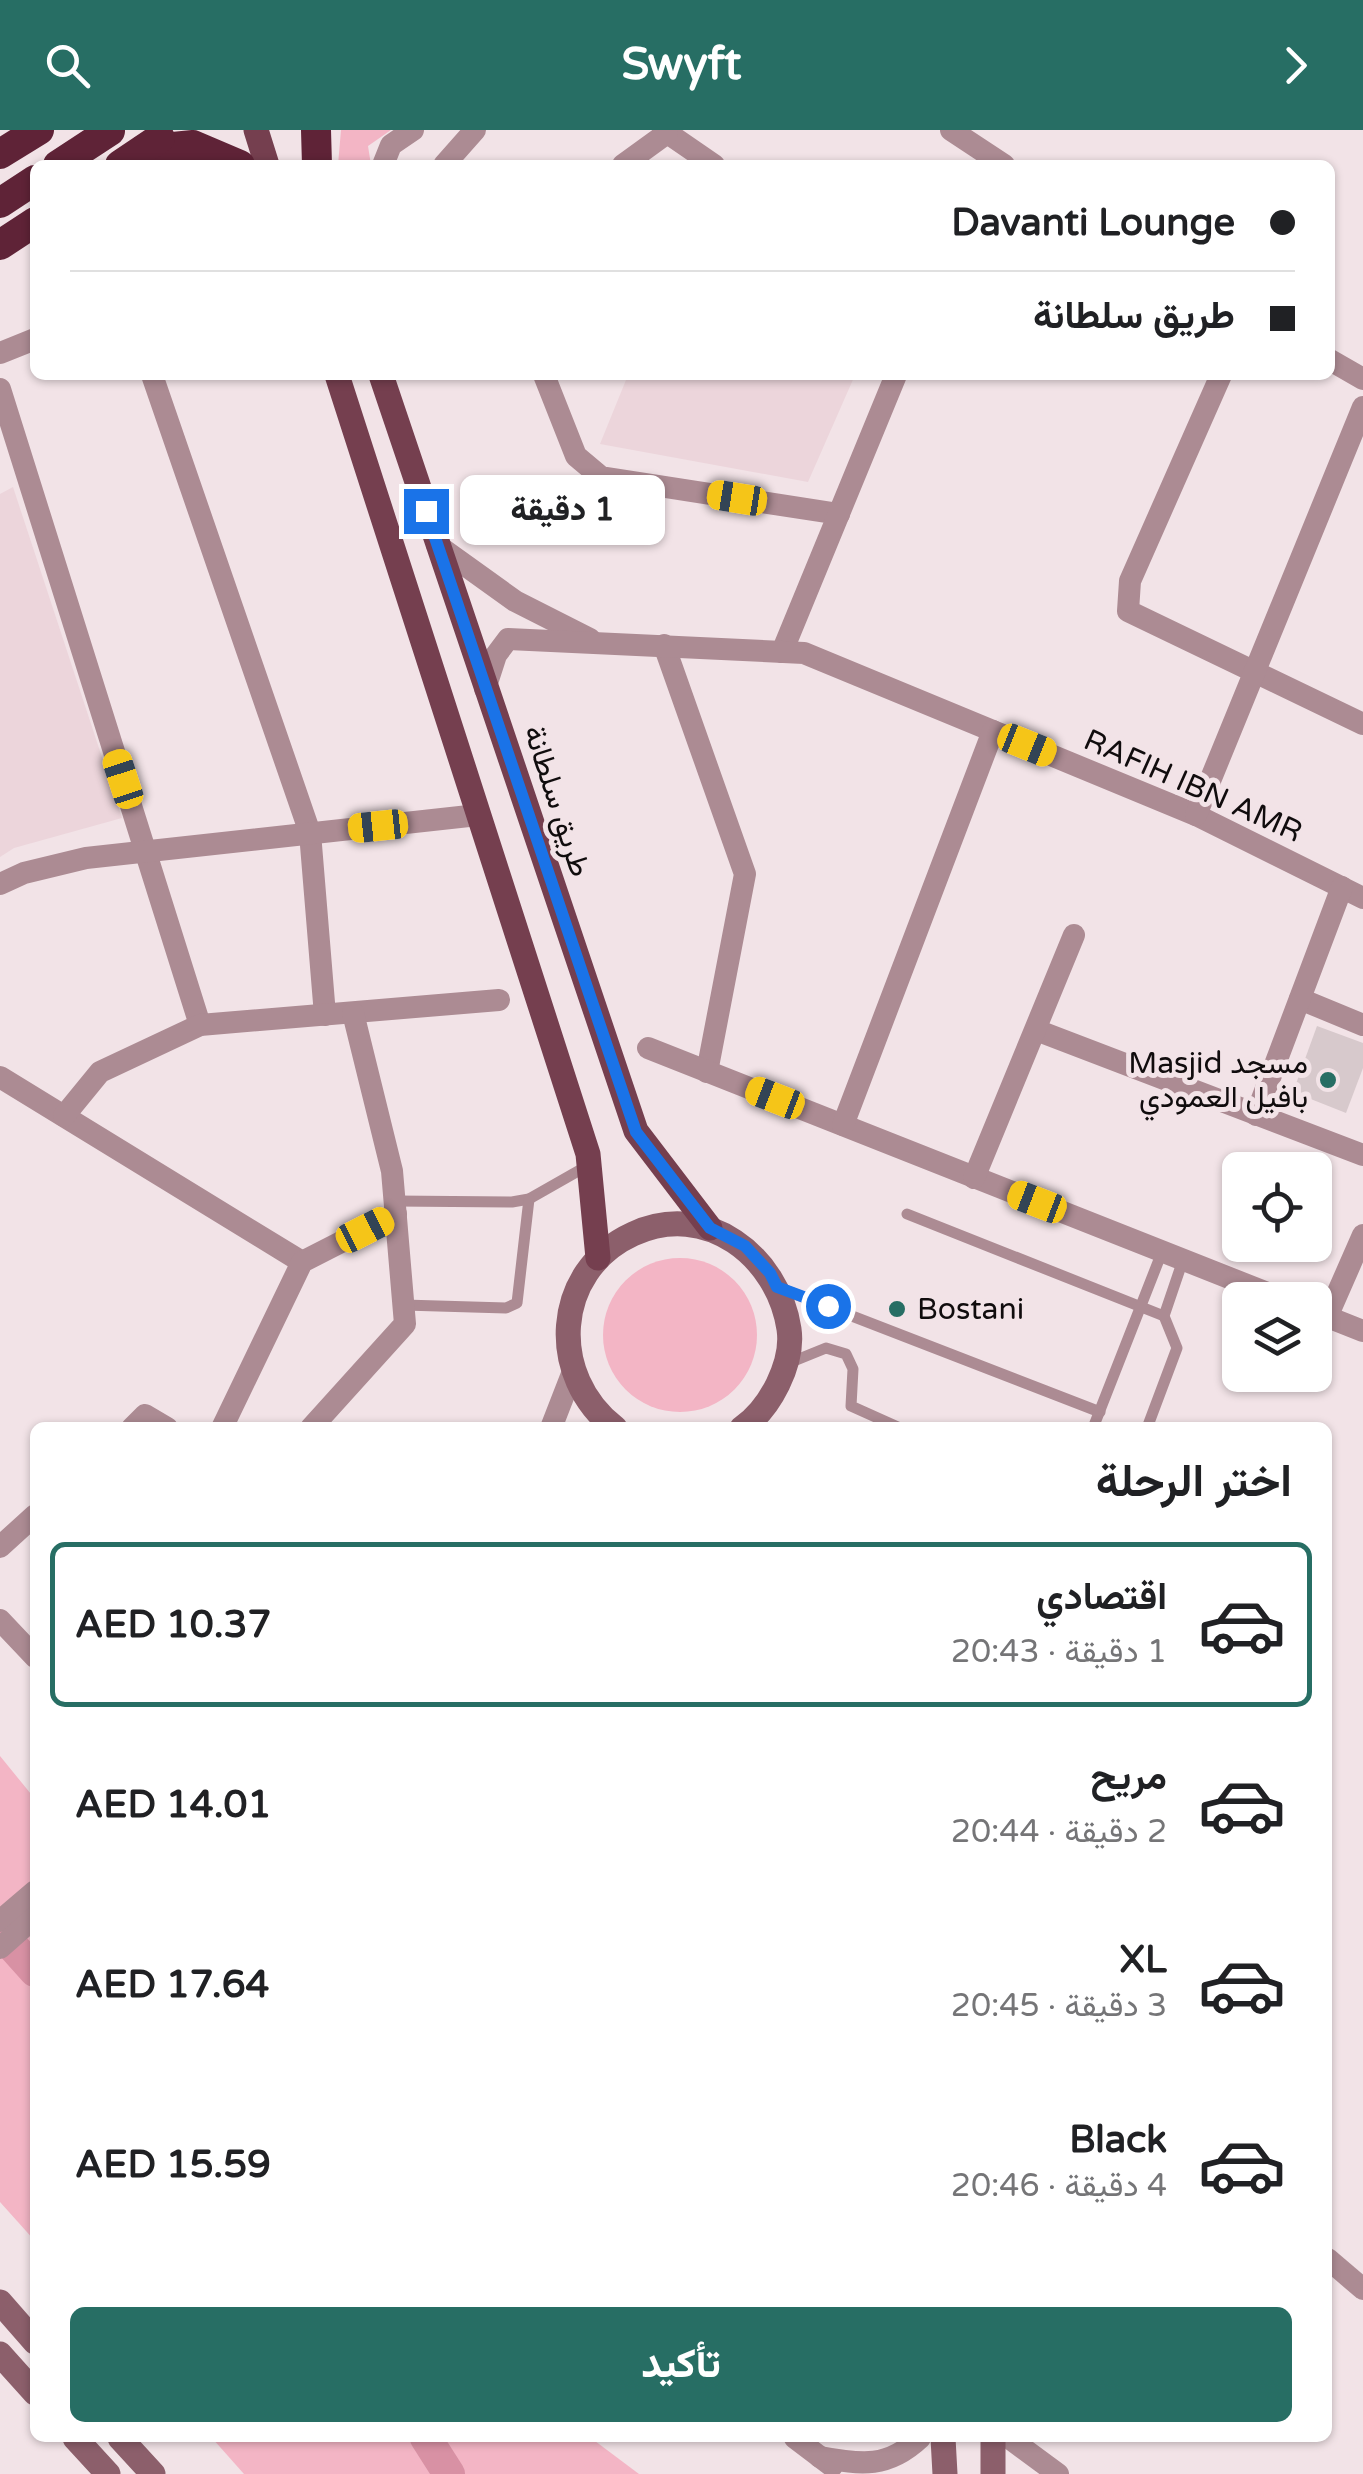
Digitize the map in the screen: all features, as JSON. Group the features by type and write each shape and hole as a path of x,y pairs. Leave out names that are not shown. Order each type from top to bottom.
{"highway":[{"path":"0,154 38,130"},
{"path":"65,160 110,130"},
{"path":"316,130 316,160"},
{"path":"148,144 193,145 228,160"},
{"path":"0,203 30,183"},
{"path":"0,246 30,225"}],"main road":[{"path":"256,130 266,160"},
{"path":"304,130 314,160"},
{"path":"339,380 589,1165 598,1258"},
{"name":"طريق سلطانة","path":"383,380 636,1132 710,1228"},
{"path":"608,1422 594,1412 572,1374 566,1343 569,1312 580,1283 598,1258 633,1234 670,1224 710,1228 745,1246 770,1273 785,1304 790,1336 776,1390 749,1422"},
{"path":"0,2302 30,2336"},
{"path":"0,2354 30,2387"},
{"path":"79,2442 108,2474"},
{"path":"124,2442 153,2474"},
{"path":"944,2442 944,2474"},
{"path":"992,2474 993,2442"}],"street":[{"path":"385,160 391,144 412,130"},
{"path":"449,160 476,130"},
{"path":"951,130 990,160"},
{"path":"629,160 665,132 707,160"},
{"path":"0,353 30,341"},
{"path":"1335,363 1363,379"},
{"path":"154,380 310,833 324,1015"},
{"path":"546,380 576,456 601,477 839,514"},
{"path":"782,652 894,380"},
{"path":"1219,380 1130,581 1126,603 1135,618 1363,724"},
{"path":"0,389 10,459 146,851 200,1025"},
{"path":"1196,815 1363,407"},
{"path":"436,545 515,601 593,641"},
{"name":"RAFIH IBN AMR","path":"485,689 496,655 508,639 804,653 1196,815 1363,898"},
{"path":"664,645 745,874 708,1072"},
{"path":"842,1125 993,731"},
{"path":"0,884 24,873 86,858 478,815"},
{"path":"1256,1115 1342,887"},
{"path":"974,1178 1074,935"},
{"path":"64,1116 100,1072 200,1025 499,1000"},
{"path":"1300,1000 1363,1025"},
{"path":"315,1422 405,1324 392,1171 352,1012"},
{"path":"1036,1030 1359,1154 1363,1129"},
{"path":"648,1048 1239,1282"},
{"path":"0,1078 302,1262"},
{"path":"225,1422 302,1262 396,1208"},
{"path":"1332,1293 1363,1235"},
{"path":"1332,1318 1363,1331"},
{"path":"553,1422 572,1374"},
{"path":"0,1547 30,1520"},
{"path":"0,1620 30,1652"},
{"path":"0,1921 30,1894"},
{"path":"0,1948 30,1921"},
{"path":"1332,2263 1363,2289"},
{"path":"800,2442 843,2474"},
{"path":"820,2457 879,2464 901,2456 916,2442"},
{"path":"1014,2442 1058,2474"}],"lane":[{"path":"396,1208 528,1198 589,1165"},
{"path":"404,1305 506,1308 517,1304 528,1198"},
{"path":"907,1214 1164,1316"},
{"path":"1096,1422 1140,1306 1173,1256"},
{"path":"1149,1422 1176,1348 1164,1316 1173,1256"},
{"path":"777,1287 1100,1412"},
{"path":"782,1366 826,1348 839,1350 852,1360 851,1406 887,1422"}],"shaded area":[{"path":"341,130 391,130 368,146 370,160 338,160"},
{"path":"626,380 853,380 808,482 600,444"},
{"path":"13,487 122,818 14,848 0,857 0,494"},
{"path":"680,1258 709,1264 734,1281 751,1306 757,1335 751,1364 734,1389 709,1406 680,1412 651,1406 626,1389 609,1364 603,1335 609,1306 626,1281 651,1264"},
{"path":"0,1756 30,1793 30,2235 0,2202"},
{"path":"216,2442 596,2442 639,2474 244,2474"}],"building":[{"name":"Masjid مسجد بافيل العمودي","path":"1317,1026 1363,1043 1363,1068 1346,1113 1293,1092"}],"waterway":[{"path":"0,1932 30,1965"},
{"path":"429,2442 449,2474"}],"place":[{"name":"Masjid مسجد بافيل العمودي","path":"1328,1080"},
{"name":"Bostani","path":"897,1309"}],"route":[{"path":"426,511 636,1132 710,1228 745,1246 770,1273 777,1287 828,1306"}]}
